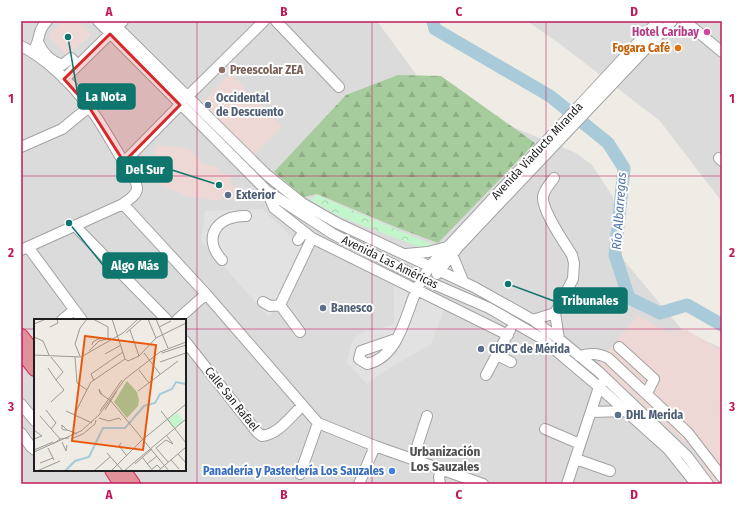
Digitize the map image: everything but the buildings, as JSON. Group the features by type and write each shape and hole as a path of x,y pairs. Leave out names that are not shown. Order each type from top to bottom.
{"highway":[{"path":"21,336 34,353"},
{"path":"21,351 34,368"},
{"path":"113,471 121,484"},
{"path":"124,471 133,484"}],"street":[{"path":"33,52 38,42 40,29 47,21"},
{"name":"Avenida Las Américas","path":"98,21 115,26 267,176 302,202 337,223 463,281 533,320 559,339 579,356 626,411 668,449 692,482"},
{"path":"187,97 264,21"},
{"path":"276,21 339,87"},
{"path":"627,63 658,21"},
{"path":"627,63 672,21"},
{"path":"685,21 722,52"},
{"path":"64,79 115,26"},
{"name":"Avenida Las Américas","path":"115,26 180,105 267,191 330,232 427,281 489,308 541,338 602,383 687,456 708,484"},
{"path":"38,42 42,51 52,61 62,65 71,58 77,65"},
{"path":"21,46 33,52 64,79 89,107 137,184 137,189 134,196 123,204 24,249 81,319"},
{"name":"Avenida Viaducto Miranda","path":"452,247 627,63"},
{"path":"124,162 180,105"},
{"path":"21,147 62,129 89,107"},
{"path":"554,178 545,190 543,198 546,209 572,255 574,271 572,279 555,313 559,339"},
{"path":"267,191 274,208 301,236 312,238 416,291 463,312 508,335"},
{"path":"123,204 206,294 318,423 375,446 482,484"},
{"path":"222,260 214,249 213,242 215,231 219,223 226,218 246,216"},
{"path":"75,226 166,319"},
{"path":"323,244 330,232"},
{"path":"280,305 312,238"},
{"path":"406,254 428,252 452,247"},
{"path":"427,281 430,266 452,247"},
{"path":"396,339 416,291 440,270 452,247"},
{"path":"452,247 463,281"},
{"path":"178,319 206,294"},
{"path":"463,312 468,300"},
{"path":"263,302 270,306 280,305"},
{"path":"280,305 300,332"},
{"path":"63,319 74,310"},
{"path":"533,320 555,313"},
{"path":"486,375 515,324"},
{"name":"Calle San Rafael","path":"186,342 257,432 262,436 271,435 277,431 302,406"},
{"path":"619,347 654,379 647,394"},
{"path":"579,356 591,353 600,354 608,358 688,433 722,477"},
{"path":"497,355 511,362"},
{"path":"567,484 602,383"},
{"path":"21,404 34,419"},
{"path":"591,412 626,411"},
{"path":"413,459 427,416"},
{"path":"300,474 318,423"},
{"path":"545,429 580,444"},
{"path":"21,433 34,449"},
{"path":"359,484 375,446"},
{"path":"576,459 610,471"},
{"path":"440,484 439,477 442,469"}],"highlighted area":[{"path":"110,34 180,105 124,162 89,107 64,79"}],"shaded area":[{"path":"21,21 377,21 421,81 503,123 576,153 592,165 613,197 621,257 683,331 722,348 722,484 21,484"},
{"path":"63,21 79,21 91,35 67,56 48,35"},
{"path":"527,21 722,21 722,202 660,121 560,44"},
{"path":"230,73 282,127 251,158 200,105"},
{"path":"157,145 188,148 202,163 218,168 219,172 229,175 235,190 234,199 222,196 221,201 186,196 161,185 151,174"},
{"path":"262,209 309,253 269,317 201,241 205,211"},
{"path":"394,285 445,307 431,344 388,369 367,384 347,363 350,348 354,338 365,331 394,325"},
{"path":"638,315 667,332 687,330 722,351 722,484 715,484 694,450 598,364"}],"green space":[{"path":"398,75 441,76 535,143 438,243 317,194 304,197 274,172 346,95"},
{"path":"317,195 433,245 422,248 343,218 310,200"}],"waterway":[{"name":"Río Albarregas","path":"433,21 435,29 550,96 608,143 624,168 615,255 629,298 660,313 687,305 722,325"}],"place":[{"name":"Hotel Caribay","path":"707,32"},
{"name":"La Nota","path":"68,37"},
{"name":"Fogara Café","path":"678,48"},
{"name":"Preescolar ZEA","path":"222,70"},
{"name":"Occidental de Descuento","path":"208,105"},
{"name":"Del Sur","path":"219,185"},
{"name":"Exterior","path":"228,195"},
{"name":"Algo Más","path":"69,223"},
{"name":"Tribunales","path":"508,284"},
{"name":"Banesco","path":"323,308"},
{"name":"CICPC de Mérida","path":"481,349"},
{"name":"DHL Merida","path":"618,415"},
{"name":"Panadería y Pasterlería Los Sauzales","path":"392,471"}],"district":[{"name":"Urbanización Los Sauzales","path":"445,458"}]}
